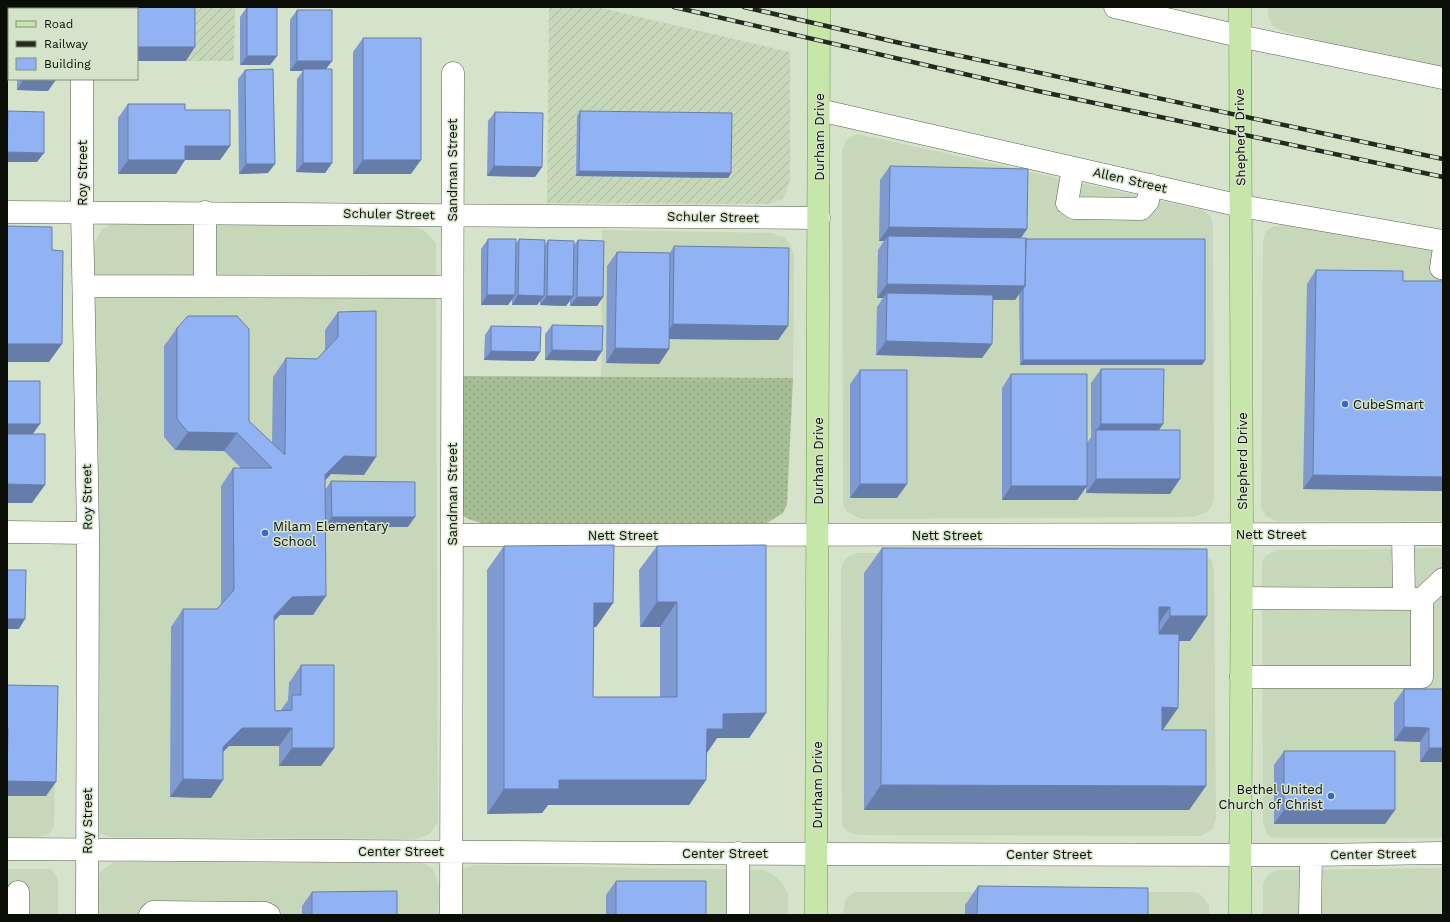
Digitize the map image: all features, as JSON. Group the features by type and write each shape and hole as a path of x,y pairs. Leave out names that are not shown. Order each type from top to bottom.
{"main road":[{"name":"Durham Drive","path":"816,915 819,7"},
{"name":"Shepherd Drive","path":"1240,7 1239,115 1241,206 1242,534 1240,915"}],"street":[{"path":"1115,7 1239,36 1443,78"},
{"name":"Sandman Street","path":"451,915 453,73"},
{"name":"Roy Street","path":"82,80 82,211 88,533 87,915"},
{"name":"Allen Street","path":"818,110 1241,206 1443,240"},
{"path":"1073,168 1067,203 1074,208 1141,209 1148,200 1151,185"},
{"name":"Schuler Street","path":"7,212 82,211 819,218"},
{"path":"205,212 205,286"},
{"path":"84,286 452,287"},
{"path":"7,532 88,533"},
{"path":"1241,677 1422,677 1413,599 1403,534"},
{"name":"Nett Street","path":"452,535 818,536 1443,534"},
{"path":"1242,598 1413,599 1443,579"},
{"name":"Center Street","path":"7,849 816,854 1311,855 1443,853"},
{"path":"738,853 738,915"},
{"path":"1310,915 1311,855"},
{"path":"18,892 18,915"},
{"path":"150,915 153,912 265,913 269,915"}],"shaded area":[{"path":"235,7 234,61 138,61 138,8 95,8"},
{"path":"549,7 597,7 790,52 790,179 787,190 782,199 769,204 547,203"},
{"path":"1268,7 1443,7 1443,71 1281,31 1272,25 1268,15"},
{"path":"858,134 1203,210 1211,217 1213,228 1214,497 1212,507 1205,513 1194,517 861,519 846,511 843,504 842,151 845,142 849,137"},
{"name":"Milam Elementary School","path":"115,222 406,225 424,230 436,243 438,822 430,834 417,839 110,837 99,833 94,821 93,245 102,229"},
{"path":"1285,225 1443,251 1443,521 1276,521 1266,516 1261,507 1263,242 1265,232 1272,227"},
{"path":"602,230 772,233 783,237 790,243 794,256 793,378 601,377"},
{"path":"458,376 793,378 787,504 783,513 767,523 481,523 468,519 461,514"},
{"path":"1443,548 1443,838 1270,837 1266,832 1263,822 1263,559 1269,554 1279,550"},
{"path":"857,553 1199,553 1212,560 1214,572 1216,818 1212,830 1200,836 858,835 848,832 842,826 841,571 843,562 848,557"},
{"path":"7,693 56,694 54,827 49,834 40,837 7,837"},
{"path":"114,862 423,863 432,868 436,876 439,889 438,915 94,915 97,877 101,871"},
{"path":"475,865 763,870 773,875 782,883 788,893 788,915 459,915 458,877 463,869"},
{"path":"1443,868 1443,915 1263,915 1263,883 1269,874 1277,870"},
{"path":"7,869 49,869 55,873 58,879 58,915 7,915"},
{"path":"856,892 1190,892 1198,893 1204,898 1209,906 1209,915 843,915 845,901 849,896"}],"building":[{"path":"7,7 49,7 8,8 7,24"},
{"path":"195,7 195,47 138,47 138,8 127,8"},
{"path":"247,7 277,7 277,56 247,56"},
{"path":"297,10 332,10 332,61 297,61"},
{"path":"363,38 421,38 421,160 363,160"},
{"path":"273,69 275,164 246,164 245,70"},
{"path":"303,69 332,69 332,163 303,163"},
{"path":"23,80 55,80 55,81"},
{"path":"128,104 185,104 185,110 230,110 230,146 185,146 185,160 128,160"},
{"path":"8,111 44,112 44,153 7,152"},
{"path":"580,111 732,113 731,173 579,171"},
{"path":"495,112 543,113 542,167 494,166"},
{"path":"890,166 1028,169 1027,229 889,227"},
{"path":"7,226 52,227 52,250 63,251 62,344 7,344"},
{"path":"888,236 1026,238 1025,286 887,284"},
{"path":"488,239 516,239 515,295 487,295"},
{"path":"519,239 545,240 544,296 518,295"},
{"path":"1026,239 1205,239 1205,360 1023,360 1023,289 1025,286"},
{"path":"548,240 574,241 573,296 547,296"},
{"path":"578,240 604,241 603,297 577,297"},
{"path":"674,246 789,248 788,326 673,324"},
{"path":"617,252 670,253 669,349 615,348"},
{"path":"1316,270 1403,271 1403,281 1443,281 1443,477 1313,475"},
{"path":"887,293 993,295 992,344 886,341"},
{"path":"376,311 376,457 344,456 325,475 326,596 292,597 274,616 275,711 292,710 292,695 301,695 301,665 334,665 334,748 292,748 292,728 242,728 223,747 223,780 183,779 183,609 217,609 234,590 233,468 272,468 237,433 188,432 177,419 177,328 188,316 237,316 249,329 249,421 285,455 286,358 317,359 338,337 338,312"},
{"path":"552,325 603,326 602,351 552,350"},
{"path":"491,326 541,327 540,352 491,351"},
{"path":"1101,369 1164,369 1163,424 1101,424"},
{"path":"860,370 907,370 907,484 860,484"},
{"path":"1011,374 1087,374 1087,486 1011,486"},
{"path":"7,381 40,381 40,424 7,424"},
{"path":"1096,430 1180,430 1180,479 1096,479"},
{"path":"7,434 45,434 45,485 7,484"},
{"path":"331,481 415,482 415,517 332,517"},
{"path":"614,545 613,603 594,603 593,697 677,697 677,602 657,602 657,546 766,545 766,713 723,714 723,729 707,729 706,780 559,780 559,789 504,789 504,546"},
{"path":"882,548 1207,549 1207,616 1170,616 1170,607 1159,607 1159,634 1179,634 1178,708 1162,707 1162,730 1206,730 1206,786 881,785"},
{"path":"7,570 26,570 25,619 7,619"},
{"path":"7,685 58,686 56,782 7,781"},
{"path":"1404,689 1443,689 1443,748 1429,748 1429,728 1404,727"},
{"path":"1284,751 1395,751 1395,810 1284,810"},
{"path":"616,881 706,881 706,915 616,915"},
{"path":"978,886 1148,888 1148,915 977,915"},
{"path":"397,891 397,915 312,915 312,892"}],"railway":[{"path":"674,7 1038,91 1443,177"},
{"path":"744,7 900,43 1443,159"}],"place":[{"name":"CubeSmart","path":"1345,404"},
{"name":"Milam Elementary School","path":"265,533"},
{"name":"Bethel United Church of Christ","path":"1331,796"}]}
